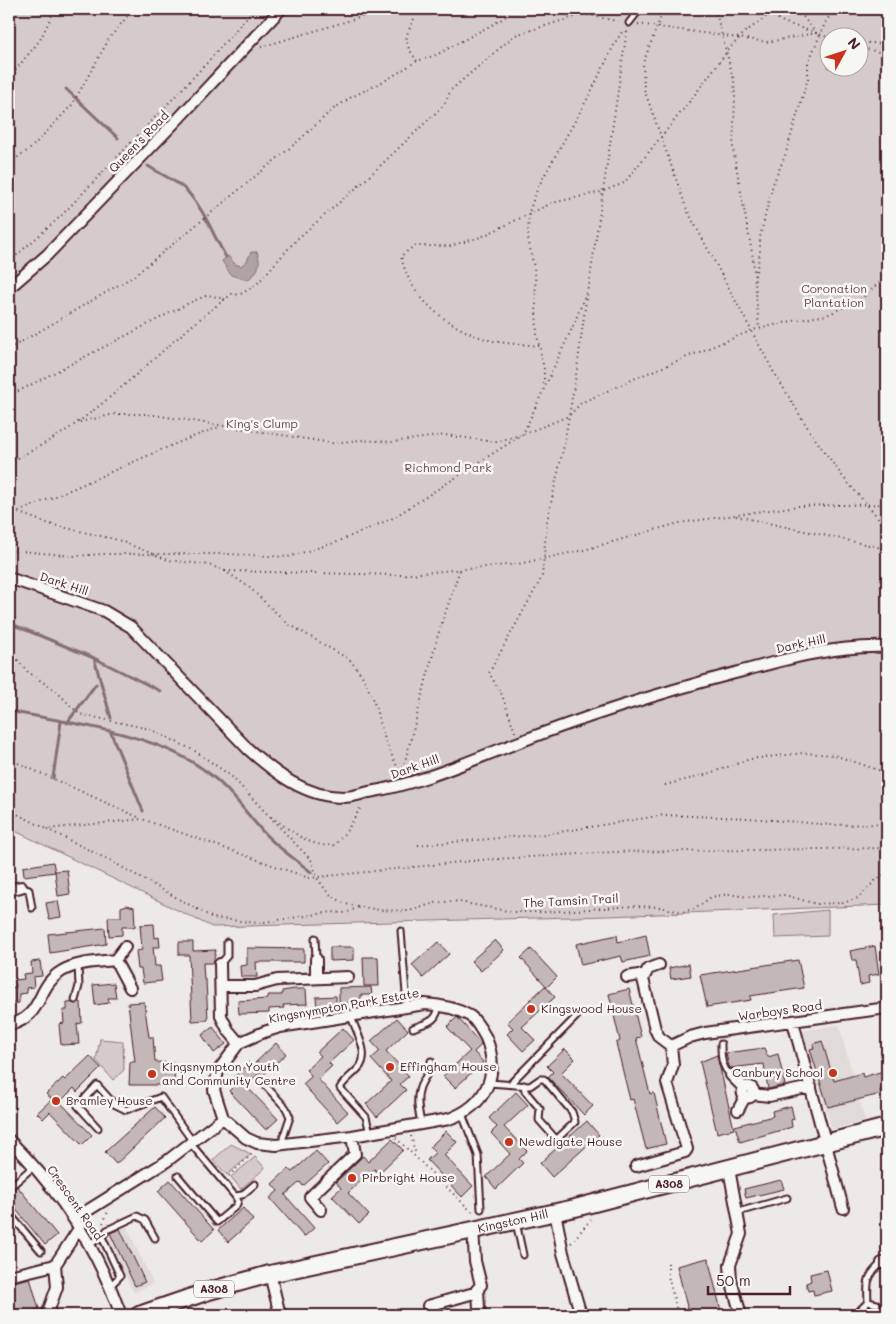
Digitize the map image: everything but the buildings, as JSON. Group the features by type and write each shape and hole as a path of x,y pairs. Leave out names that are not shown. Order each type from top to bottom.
{"main road":[{"name":"Kingston Hill","path":"139,1315 209,1291 270,1274 473,1229 516,1222 600,1202 887,1127"}],"street":[{"name":"Queen's Road","path":"9,288 47,255 281,9"},
{"name":"Dark Hill","path":"9,578 104,611 131,627 248,749 268,767 301,789 325,795 344,797 403,786 544,732 664,692 811,653 862,646 887,647"},
{"path":"9,890 21,887"},
{"path":"9,1025 28,1017 35,1009 48,983 54,977 78,965 115,960 125,947"},
{"path":"316,959 316,978"},
{"path":"115,960 130,988"},
{"path":"220,964 221,1016 228,1030 239,1044"},
{"path":"643,979 648,969 659,965"},
{"path":"627,977 639,975 643,979 655,1029 660,1037 675,1045 673,1066 667,1083 687,1149 685,1152 636,1166"},
{"path":"221,986 255,986 277,980 348,977"},
{"name":"Kingsnympton Park Estate","path":"223,1118 214,1090 218,1071 239,1044 264,1032 280,1027 407,1007 439,1005 471,1017 483,1032 491,1052 489,1083"},
{"name":"Warboys Road","path":"675,1045 690,1037 705,1033 887,1008"},
{"path":"793,1022 843,1208"},
{"path":"731,1075 747,1093 769,1096 811,1087"},
{"path":"47,1315 57,1287 55,1265 77,1223 116,1193 192,1143 223,1118 246,1138 257,1143 284,1144 352,1136 449,1119 462,1114 482,1096 489,1083"},
{"path":"738,1110 747,1093"},
{"path":"321,1210 310,1197 355,1154 352,1136"},
{"name":"Crescent Road","path":"9,1140 34,1166 90,1243 121,1315"},
{"path":"729,1169 741,1234 730,1265 731,1280 741,1315"},
{"path":"555,1212 563,1253 581,1315"},
{"path":"428,1306 474,1293 481,1285 475,1261 473,1229"},
{"path":"9,1276 55,1265"},
{"path":"270,1274 280,1315"},
{"path":"478,1290 478,1308 481,1315"}],"lane":[{"path":"628,23 640,9"},
{"path":"21,887 29,890 32,908"},
{"path":"401,931 407,1007"},
{"path":"315,938 316,959"},
{"path":"220,964 227,956 227,942"},
{"path":"75,1000 79,986 78,965"},
{"path":"413,1028 428,1025 434,1020 439,1005"},
{"path":"350,1016 362,1046 363,1057 361,1066 345,1080 340,1088 366,1117 370,1133"},
{"path":"510,1084 577,1016"},
{"path":"721,1044 721,1058 726,1071 731,1075"},
{"path":"421,1124 418,1103 419,1089 431,1071 431,1061"},
{"path":"489,1083 524,1085 530,1086 540,1079 544,1079 572,1112 575,1122 558,1138 554,1138 539,1120 540,1109 525,1091 524,1085"},
{"path":"264,1084 286,1108 290,1117 283,1138 284,1144"},
{"path":"98,1128 78,1106 97,1085 114,1104 126,1110 161,1097 192,1143 235,1196 238,1201 236,1206 217,1222 178,1176"},
{"path":"462,1114 478,1155 479,1210"},
{"path":"9,1188 34,1166"},
{"path":"235,1196 242,1195 255,1184"},
{"path":"738,1212 787,1198"},
{"path":"9,1213 41,1251"},
{"path":"90,1243 102,1238 107,1230 137,1216 145,1220 155,1238"},
{"path":"516,1222 523,1255"},
{"path":"102,1238 120,1276 110,1287"},
{"path":"868,1302 866,1284 874,1270 885,1263"},
{"path":"868,1302 876,1304"},
{"path":"855,1315 868,1302"}],"path":[{"path":"9,78 40,40 55,9"},
{"path":"9,164 30,149 72,105 109,39 133,9"},
{"path":"9,262 60,217 205,65 254,9"},
{"path":"241,53 388,9"},
{"path":"415,9 414,23 407,33 407,44 417,61"},
{"path":"9,349 134,276 296,143 332,110 350,98 388,80 417,61 436,55 499,21 516,9"},
{"path":"664,9 643,63 644,89 687,210 753,330 773,371 811,434 887,528"},
{"path":"715,9 736,96 733,149 753,258 760,330"},
{"path":"753,9 760,9 769,16 816,33"},
{"path":"539,346 491,340 468,333 418,297 404,272 401,256 414,246 450,246 481,237 552,203 601,192 624,183 687,105 725,54 740,37 777,9"},
{"path":"797,9 816,33"},
{"path":"824,28 835,9"},
{"path":"9,463 77,423 224,299 232,294 239,295 247,292 256,285 297,239 362,183 444,105 451,90 515,35 584,14 628,23 657,25 768,42 816,33"},
{"path":"517,736 502,695 489,673 542,578 546,521 569,416 601,192 628,23"},
{"path":"544,386 544,369 539,346 535,273 528,238 529,214 538,187 590,94 616,41 628,23"},
{"path":"754,279 760,254 760,237 773,184 785,156 808,78 808,62 818,39"},
{"path":"868,43 887,44"},
{"path":"868,49 887,54"},
{"path":"77,423 114,414 148,414 332,443 360,440 408,440 444,435 496,442 523,434 569,416 581,403 753,330 827,315 862,299 887,276"},
{"path":"9,550 76,556 227,554 288,557 337,542 393,518 523,434 574,324 588,288"},
{"path":"9,396 191,302 208,295 224,299"},
{"path":"9,514 92,481 166,446 221,426"},
{"path":"9,509 49,524 118,540 168,560 209,566 225,571 400,575 518,564 584,550 679,523 733,515 798,506 887,504"},
{"path":"733,515 887,549"},
{"path":"225,571 249,587 287,623 350,660 363,677 373,699 386,743 401,776 438,635 460,569"},
{"name":"The Tamsin Trail","path":"9,654 15,657 28,672 56,691 78,714 150,729 196,751 231,776 292,837 312,861 317,878 328,893 345,904 380,910 409,910 435,903 454,901 513,912 546,912 633,906 659,907 682,912 695,909 712,897 729,894 748,897 785,895 816,904 844,903 858,898 874,881 887,873"},
{"path":"665,785 705,775 750,759 804,753 834,755 887,773"},
{"path":"9,759 142,819 283,871 309,878 480,860 603,853 887,848"},
{"path":"9,810 111,860 213,918 258,923 332,912 346,913 359,906"},
{"path":"418,846 547,834 664,815 749,818 832,825 887,824"},
{"path":"46,829 142,819"},
{"path":"409,1126 417,1157"},
{"path":"387,1130 471,1211 479,1210"},
{"path":"223,1182 253,1155 257,1143"},
{"path":"102,1238 100,1230 116,1193"},
{"path":"563,1253 599,1211 600,1202"},
{"path":"668,1263 668,1276 678,1315"}],"shaded area":[{"path":"251,252 257,252 259,260 258,268 254,274 247,280 231,275 222,261 228,256 235,264 241,266 247,261"},
{"name":"Canbury School","path":"839,1025 865,1121 832,1129 803,1031"},
{"path":"123,1219 153,1283 134,1293 103,1229"}],"green space":[{"name":"Richmond Park","path":"9,9 887,9 887,905 608,916 212,927 9,828"},
{"path":"828,910 828,936 775,938 774,915"},
{"path":"100,1039 123,1041 124,1070 113,1080 96,1060"},
{"path":"231,1144 251,1154 227,1175 213,1160"},
{"path":"255,1157 265,1168 241,1189 231,1177"}],"waterway":[{"path":"66,89 118,138"},
{"path":"148,166 187,191 204,215 226,257"},
{"path":"9,623 94,658 160,691"},
{"path":"94,658 111,718"},
{"path":"67,723 96,684"},
{"path":"9,711 112,731 163,747 186,758 215,779 230,793 269,838 311,872"},
{"path":"53,778 61,722"},
{"path":"111,733 143,811"}],"place":[{"name":"Kingswood House","path":"531,1009"},
{"name":"Effingham House","path":"390,1067"},
{"name":"Canbury School","path":"833,1073"},
{"name":"Kingsnympton Youth and Community Centre","path":"152,1074"},
{"name":"Bramley House","path":"56,1101"},
{"name":"Newdigate House","path":"509,1142"},
{"name":"Pirbright House","path":"352,1178"}],"park label":[{"name":"Coronation Plantation","path":"834,296"},
{"name":"King's Clump","path":"262,424"}]}
